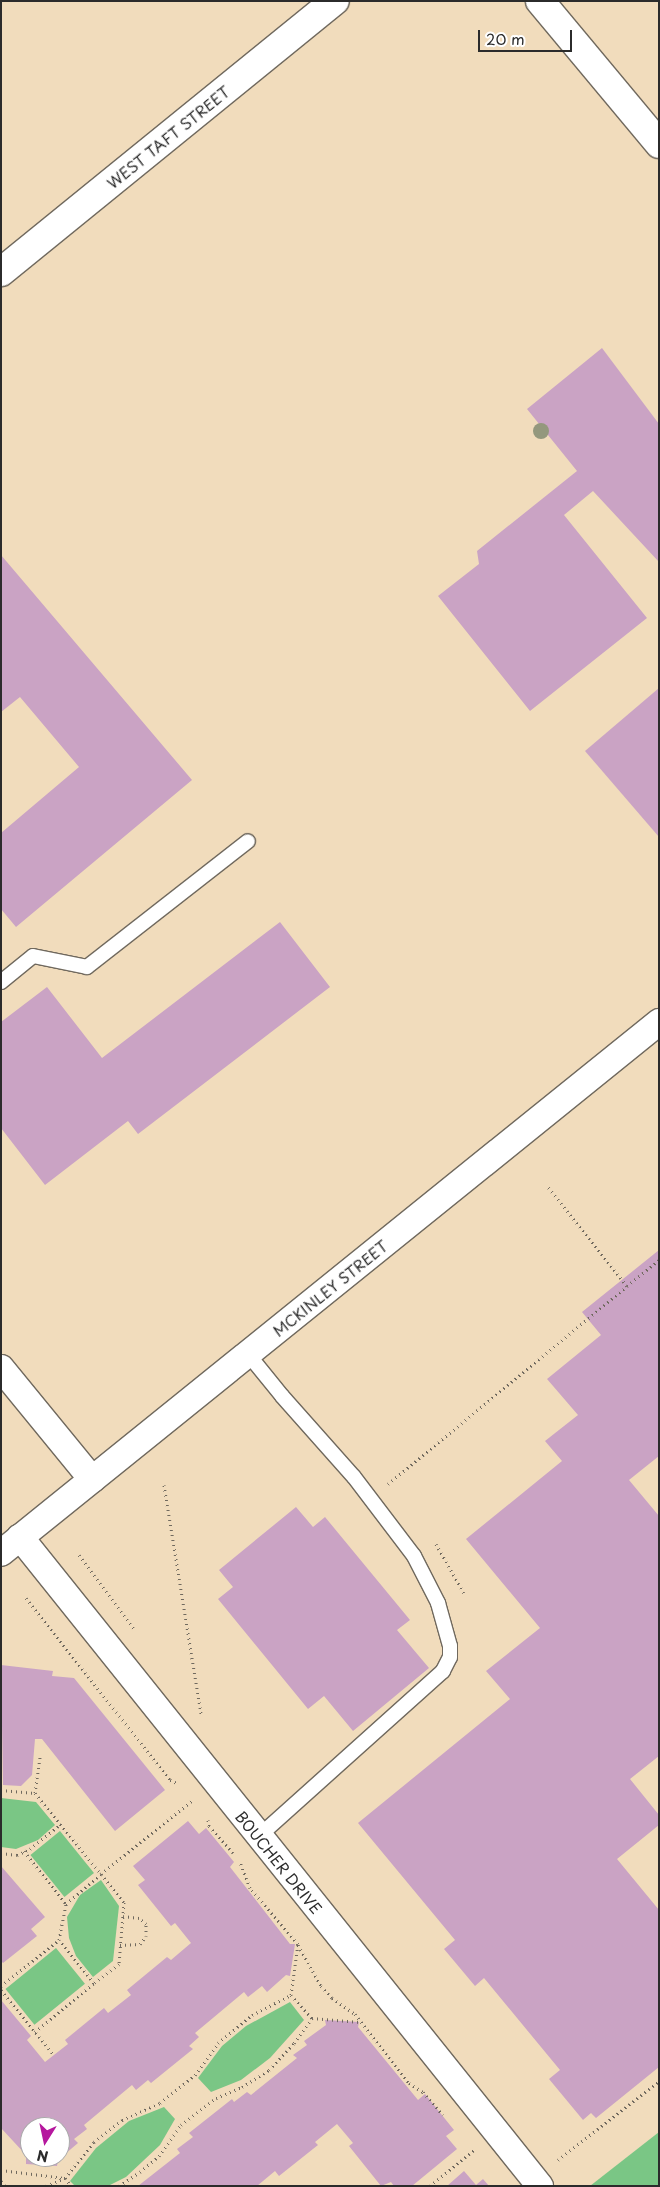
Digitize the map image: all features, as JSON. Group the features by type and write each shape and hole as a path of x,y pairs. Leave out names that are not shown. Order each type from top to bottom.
{"street":[{"name":"WEST TAFT STREET","path":"1,272 335,1"},
{"path":"540,1 659,144"},
{"name":"MCKINLEY STREET","path":"11,1545 659,1022"},
{"path":"1,1368 92,1480"},
{"name":"BOUCHER DRIVE","path":"11,1545 259,1836 540,2186"}],"lane":[{"path":"1,982 34,956 87,967 248,841"},
{"path":"248,1354 282,1396 354,1477 414,1556 438,1603 450,1646 450,1657 443,1671 259,1836"}],"path":[{"path":"548,1187 627,1286"},
{"path":"393,1491 388,1484 659,1260"},
{"path":"164,1485 201,1718 196,1710"},
{"path":"434,1542 464,1593"},
{"path":"79,1555 137,1633"},
{"path":"26,1598 170,1780 178,1783"},
{"path":"35,1793 40,1756"},
{"path":"1,1790 35,1793 124,1902 119,1964 35,2032"},
{"path":"192,1792 200,1801"},
{"path":"1,1986 59,1940 66,1904 197,1797"},
{"path":"205,1812 209,1826 241,1862 250,1888 298,1944 320,1986 360,2022 409,2083 424,2092 448,2122"},
{"path":"1,1853 17,1854 30,1849 60,1824"},
{"path":"24,1851 66,1904"},
{"path":"120,1945 140,1944 146,1936 146,1924 139,1918 123,1916"},
{"path":"59,1940 94,1983"},
{"path":"291,1995 298,1944"},
{"path":"1,1990 54,2055"},
{"path":"291,1995 312,2018 360,2022"},
{"path":"46,2186 65,2178 94,2142 122,2120 160,2103 195,2075 218,2043 252,2015 291,1995"},
{"path":"119,2186 159,2156 181,2125 208,2103 269,2070 294,2044 312,2018"},
{"path":"558,2160 659,2080"},
{"path":"430,2186 496,2132"},
{"path":"466,2144 478,2158"},
{"path":"1,2170 65,2178 71,2186"},
{"path":"1,2181 5,2186"}],"green space":[{"path":"1,1798 36,1802 55,1825 38,1840 16,1849 1,1847"},
{"path":"60,1831 94,1873 64,1897 30,1855"},
{"path":"101,1880 119,1906 113,1961 93,1977 76,1956 69,1938 67,1917 80,1895"},
{"path":"56,1948 85,1984 34,2025 5,1989"},
{"path":"290,2002 304,2020 270,2058 241,2080 211,2092 198,2078 222,2046 246,2026"},
{"path":"164,2107 175,2119 160,2145 126,2177 108,2186 75,2186 70,2181 96,2148 129,2121"},
{"path":"659,2132 659,2186 590,2186"}],"building":[{"path":"602,348 659,424 659,562 593,491 564,515 647,618 530,711 438,596 479,564 477,551 577,471 527,409"},
{"path":"1,555 192,780 16,927 1,909 1,833 79,767 20,697 1,712"},
{"path":"659,688 659,837 585,751"},
{"path":"280,922 330,987 138,1134 128,1121 45,1185 1,1128 1,1022 47,987 102,1058"},
{"path":"659,1250 659,1456 629,1480 659,1516 659,1756 630,1779 659,1815 659,1825 617,1859 659,1910 659,2067 596,2118 591,2113 583,2120 549,2079 560,2070 484,1978 475,1986 444,1949 455,1940 358,1823 510,1699 486,1671 540,1628 466,1539 562,1461 545,1441 578,1415 547,1379 601,1335 582,1312"},
{"path":"296,1507 313,1527 325,1517 410,1620 397,1630 429,1668 353,1731 324,1696 308,1709 218,1599 233,1587 219,1570"},
{"path":"1,1665 53,1671 52,1676 74,1678 165,1790 115,1831 42,1739 35,1739 32,1775 21,1786 3,1785"},
{"path":"188,1821 199,1834 206,1828 234,1862 230,1867 290,1944 295,1944 290,1976 286,1975 267,1992 262,1986 248,1997 244,1992 195,2033 199,2037 189,2046 193,2049 151,2083 148,2080 136,2090 132,2085 84,2125 87,2129 74,2139 78,2143 70,2150 70,2117 20,2117 20,2149 1,2128 1,2000 31,2036 27,2040 45,2062 68,2044 65,2040 104,2008 108,2013 131,1995 127,1990 167,1957 171,1960 191,1943 175,1923 171,1926 138,1885 145,1880 133,1866"},
{"path":"1,1866 45,1917 31,1929 37,1936 3,1963 1,1961"},
{"path":"325,2020 359,2022 358,2027 418,2100 425,2094 454,2130 446,2136 457,2149 412,2186 394,2186 391,2182 381,2186 349,2146 353,2143 337,2124 315,2142 318,2145 279,2176 275,2171 257,2186 138,2186 180,2153 177,2149 193,2137 189,2133 232,2099 234,2102 247,2092 251,2095 297,2058 293,2055 307,2045 304,2041 326,2025"},
{"path":"464,2171 476,2185 483,2179 489,2186 447,2186"}]}
